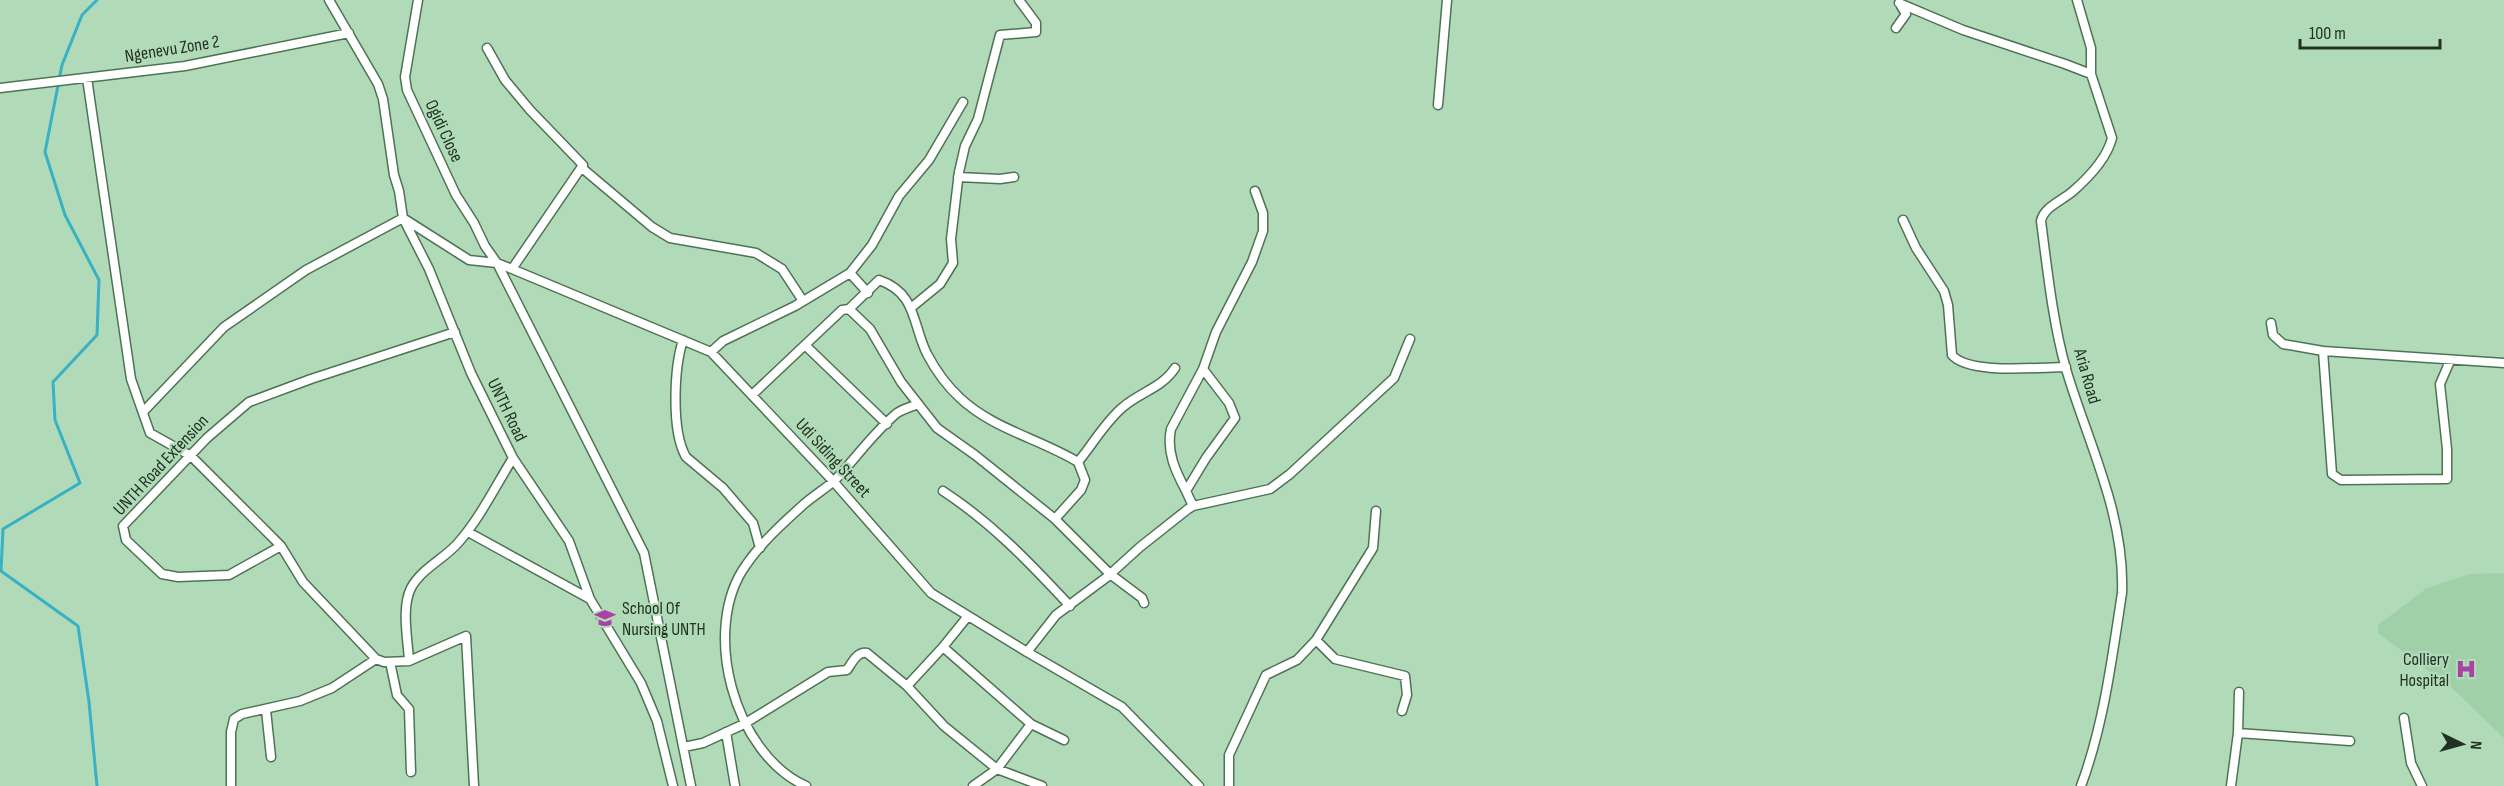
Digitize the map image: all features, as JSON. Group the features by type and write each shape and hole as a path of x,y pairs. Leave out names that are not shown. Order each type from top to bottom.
{"street":[{"name":"UNTH Road","path":"329,0 378,84 403,218 429,269 475,383 513,458 569,541 590,599 641,683 657,721 673,786"},
{"name":"Ogidi Close","path":"418,0 405,77 407,90 452,186 497,264 644,553 691,786"},
{"path":"912,307 940,284 953,263 951,239 958,177 965,146 978,119 1000,35 1036,32 1036,23 1019,0"},
{"path":"1438,105 1447,0"},
{"name":"Aria Road","path":"2077,0 2091,48 2091,74 2111,131 2111,144 2072,192 2046,210 2041,221 2066,367 2111,499 2123,575 2102,715 2097,740 2081,786"},
{"path":"1899,1 1963,30 2091,74"},
{"path":"1896,28 1906,14 1899,1"},
{"name":"Ngenevu Zone 2","path":"0,88 185,66 348,33"},
{"path":"487,48 505,80 530,110 582,163 582,168 512,268"},
{"path":"87,78 131,379 150,434 191,456 281,546 303,582 376,659 381,662 409,661 466,636 474,786"},
{"path":"711,352 731,336 803,301 850,273 872,245 899,196 929,160 963,102"},
{"path":"582,168 652,227 670,238 756,253 782,269 803,301"},
{"path":"958,177 1000,179 1014,177"},
{"path":"1193,506 1176,472 1169,439 1179,410 1203,369 1216,332 1252,262 1263,231 1263,213 1255,190"},
{"name":"Udi Siding Street","path":"403,218 469,260 512,268 711,352 833,482 931,593 1027,652 1122,706 1199,786"},
{"path":"143,412 224,327 306,270 403,218"},
{"path":"1903,220 1916,248 1944,291 1948,305 1952,355 1956,360 1969,365 2008,368 2066,367"},
{"path":"850,273 868,293"},
{"path":"752,395 842,310 849,309 879,280 882,281 897,291 912,307 916,327 927,354 960,398 998,424 1055,448 1078,462 1085,480 1081,490 1055,519"},
{"path":"849,309 870,329 902,382 937,428 975,455 1055,519 1110,574 1142,598 1144,603"},
{"path":"2271,323 2272,335 2283,344 2324,351 2504,363"},
{"name":"UNTH Road Extension","path":"281,546 229,575 178,577 162,574 126,540 123,526 207,438 249,402 311,379 455,332"},
{"path":"1027,652 1056,615 1193,506 1270,489 1290,474 1394,378 1410,339"},
{"path":"683,340 678,355 677,414 682,450 686,457 723,488 753,523 760,548"},
{"path":"806,346 887,424"},
{"path":"2324,351 2332,474 2341,480 2446,479 2447,449 2440,384 2450,361"},
{"path":"1078,462 1123,407 1158,386 1175,368"},
{"path":"1186,491 1235,418 1228,403 1203,369"},
{"path":"806,786 781,769 764,753 744,724 728,666 725,640 731,594 740,575 760,548 803,505 833,482 898,412 918,404"},
{"path":"409,661 406,611 410,590 421,575 468,532 513,458"},
{"path":"943,491 974,511 1011,543 1070,606"},
{"path":"1229,786 1229,755 1266,675 1297,660 1316,640 1373,548 1376,511"},
{"path":"468,532 590,599"},
{"path":"907,686 968,616"},
{"path":"1316,640 1335,660 1405,676 1407,695 1402,711"},
{"path":"943,647 1031,724 1064,740"},
{"path":"684,747 704,743 744,724 828,672 846,670 863,652 907,686 944,726 997,769 1042,786"},
{"path":"231,786 231,732 234,719 242,714 300,701 332,688 376,659"},
{"path":"390,662 397,694 409,709 411,772"},
{"path":"2231,786 2238,734 2239,692"},
{"path":"266,710 272,757"},
{"path":"2404,718 2410,763 2422,786"},
{"path":"974,786 997,769 1031,724"},
{"path":"726,732 735,786"},
{"path":"2238,734 2350,741"}],"shaded area":[{"name":"Colliery Hospital","path":"2504,573 2504,738 2453,689 2378,633 2378,625 2427,588 2470,574"}],"waterway":[{"path":"97,0 82,15 62,65 45,152 65,215 99,280 97,335 53,382 55,420 80,483 3,529 1,571 78,626 89,702 97,786"}],"place":[{"name":"School Of Nursing UNTH","path":"605,618"},
{"name":"Colliery Hospital","path":"2466,669"}]}
